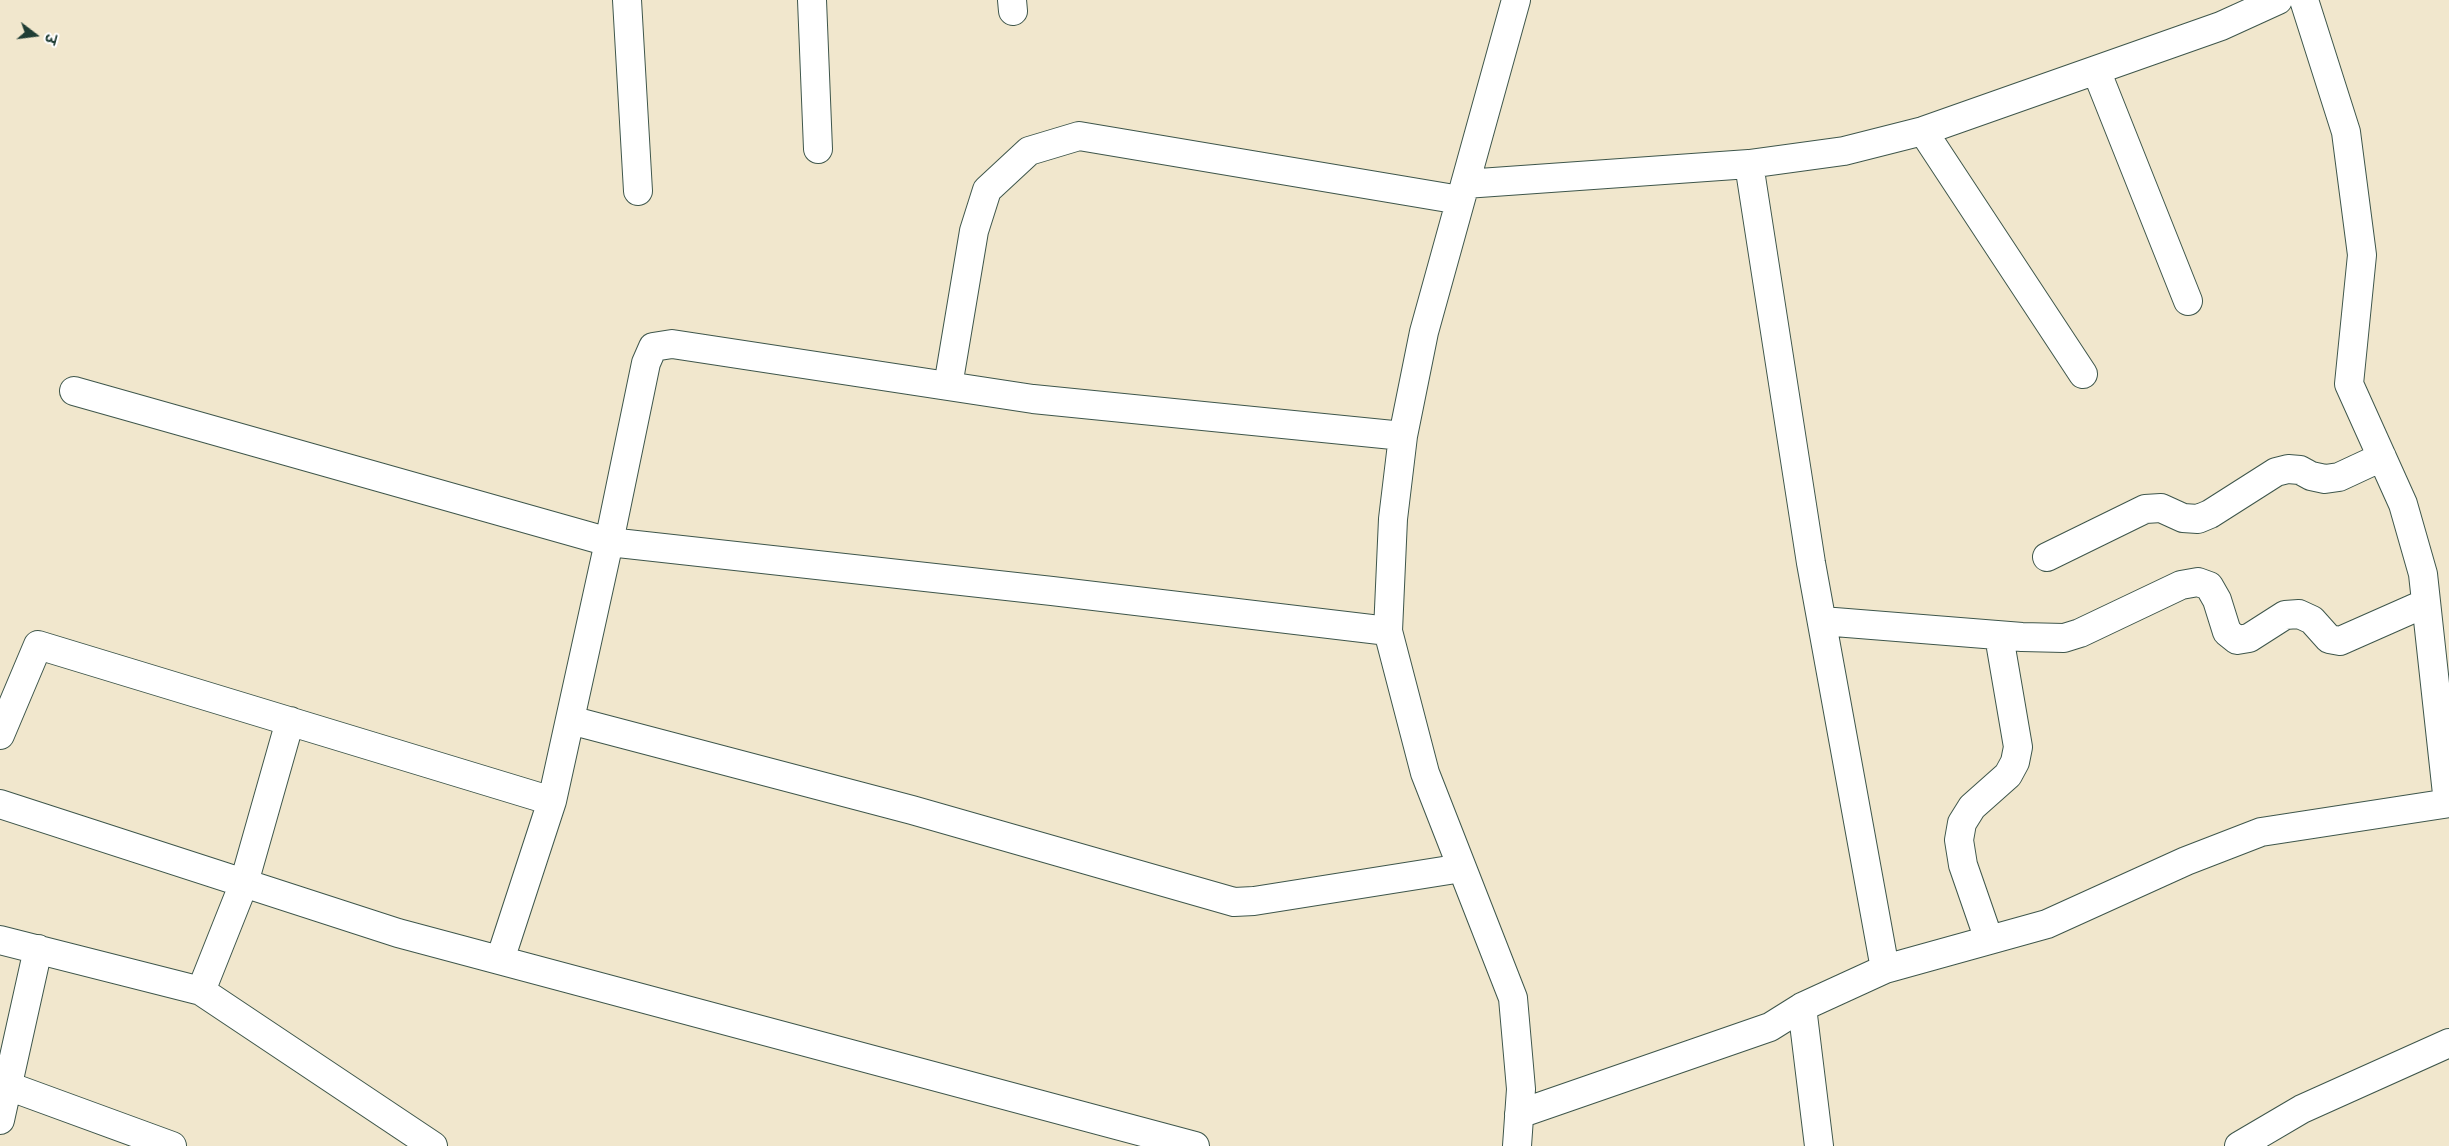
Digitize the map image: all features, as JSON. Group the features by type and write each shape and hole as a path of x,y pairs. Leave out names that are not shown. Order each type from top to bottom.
{"street":[{"path":"627,0 638,191"},
{"path":"812,0 818,149"},
{"path":"1516,0 1424,332 1403,436 1393,519 1388,631 1425,773 1513,998 1521,1089 1517,1146"},
{"path":"948,386 974,231 987,190 1029,151 1079,136 1462,192 1749,164 1844,151 1923,131 2221,26 2278,0"},
{"path":"1519,1114 1770,1027 1802,1007 1885,969 2047,924 2186,861 2261,832 2448,803 2423,574 2403,504 2349,384 2362,254 2346,132 2304,0"},
{"path":"2096,70 2188,302"},
{"path":"1923,131 2083,374"},
{"path":"1749,164 1822,621 1885,969"},
{"path":"500,960 552,801 646,363 653,347 672,344 1033,399 1403,436"},
{"path":"74,391 609,542 1052,590 1388,631"},
{"path":"2047,557 2145,509 2161,508 2183,518 2198,519 2210,514 2276,472 2288,468 2300,470 2311,476 2325,479 2339,476 2382,457"},
{"path":"1822,621 1999,636 2064,638 2080,633 2181,585 2198,582 2209,586 2217,600 2227,632 2237,640 2249,638 2284,615 2299,614 2312,620 2329,640 2340,641 2426,603"},
{"path":"1988,940 1963,866 1959,840 1962,823 1972,807 2008,775 2015,762 2018,747 1999,636"},
{"path":"0,735 38,645 552,801"},
{"path":"570,720 912,810 1234,902 1254,901 1462,868"},
{"path":"201,991 244,883 290,721"},
{"path":"0,804 398,933 1195,1146"},
{"path":"0,940 201,991 433,1146"},
{"path":"0,1120 38,949"},
{"path":"1802,1007 1819,1146"},
{"path":"2252,1142 2302,1109 2449,1043"},
{"path":"8,1086 172,1146"}]}
